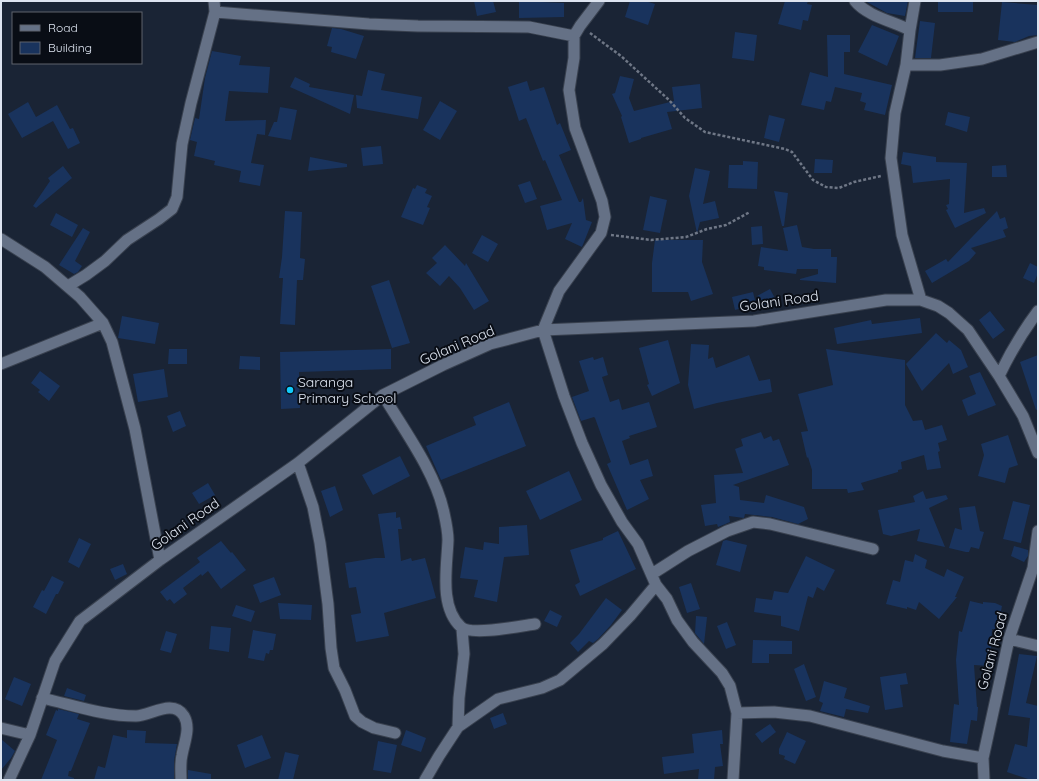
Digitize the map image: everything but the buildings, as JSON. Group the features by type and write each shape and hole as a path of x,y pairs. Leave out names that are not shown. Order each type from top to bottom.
{"street":[{"path":"599,1 574,36 574,58 569,90 575,128 602,201 605,217 601,233 559,292 543,330 564,396 582,443 601,486 622,522 638,544 656,586 667,599 677,620 693,642 722,673 730,686 737,713 733,780"},
{"path":"855,1 869,13 910,30"},
{"path":"915,1 906,65 894,113 891,158 902,235 921,300"},
{"path":"68,286 105,261 127,240 172,209 177,197 182,144 214,6 369,24 529,27 574,36"},
{"path":"906,65 940,65 982,59 1038,42"},
{"path":"1,239 46,268 68,286 103,323 112,342 135,429 160,560"},
{"name":"Golani Road","path":"9,780 30,735 55,661 80,621 160,560 298,463 382,395 490,344 543,330 754,321 886,300 921,300 938,306 949,313 968,330 999,376 1023,416 1038,453"},
{"path":"999,376 1010,354 1038,311"},
{"path":"1,364 103,323"},
{"path":"382,395 415,448 436,488 444,512 448,539 445,567 448,606 453,618 462,628 478,632 535,624"},
{"path":"298,463 313,506 320,543 334,668 345,690 355,716 362,722 374,728 395,733"},
{"path":"652,574 688,551 727,531 753,522 770,524 874,549"},
{"name":"Golani Road","path":"984,780 983,758 1008,639 1033,568 1038,531"},
{"path":"425,780 438,756 458,727 498,699 542,688 560,680 602,644 630,616 656,586"},
{"path":"458,727 459,698 464,654 462,628"},
{"path":"1008,639 1038,646"},
{"path":"42,698 110,715 138,716 159,709 173,708 179,710 186,721 187,731 182,756 181,780"},
{"path":"737,713 774,712 810,716 943,752 983,758"},
{"path":"1,728 30,735"}],"path":[{"path":"580,26 621,56 664,95 685,118 705,132 786,149 792,152 813,180 826,187 839,188 854,182 893,173"},
{"path":"601,233 650,240 686,237 708,229 726,225 750,212"}],"place":[{"name":"Saranga Primary School","path":"290,390"}]}
